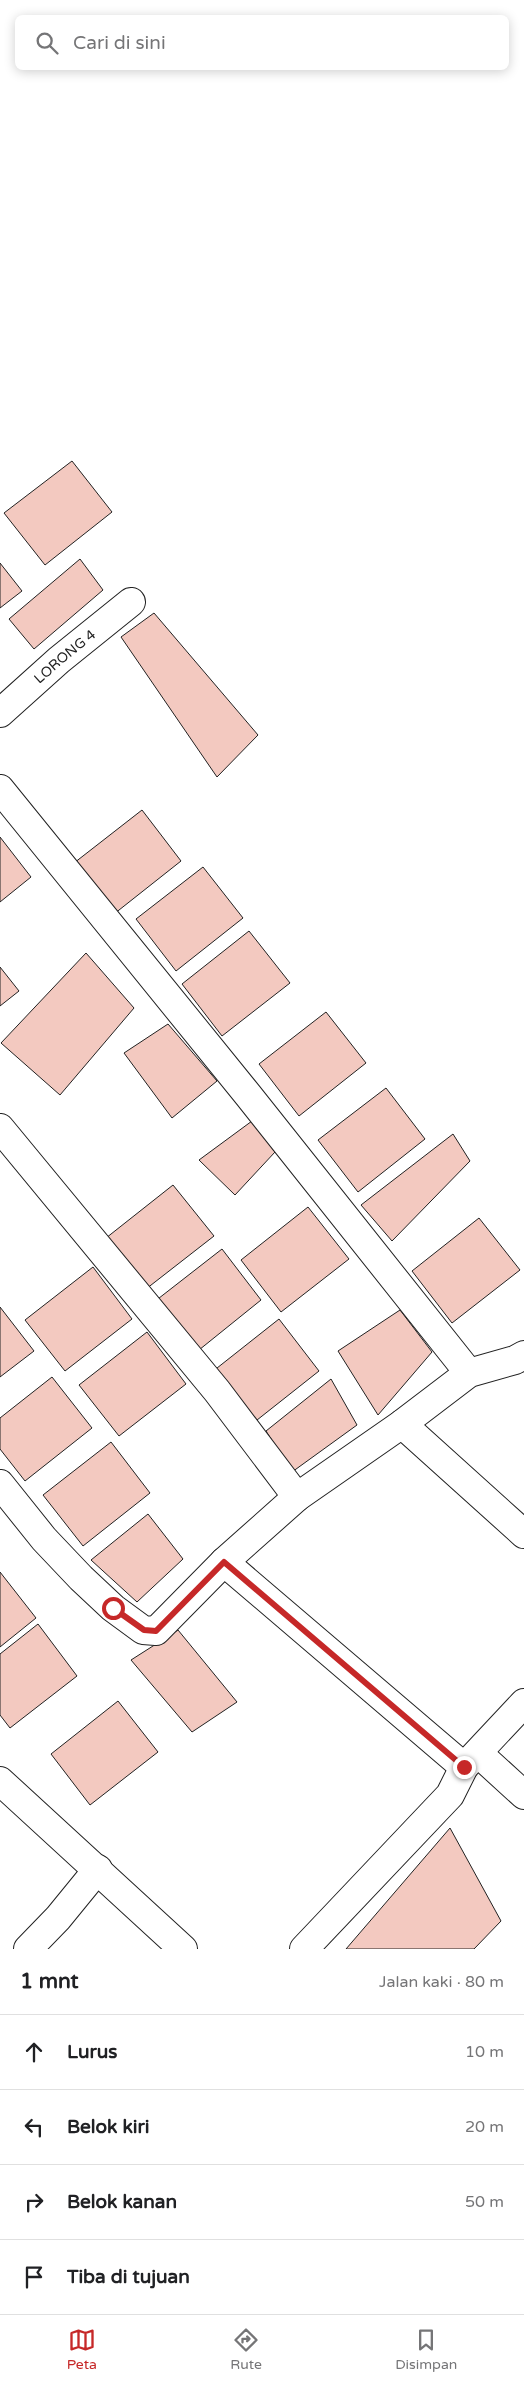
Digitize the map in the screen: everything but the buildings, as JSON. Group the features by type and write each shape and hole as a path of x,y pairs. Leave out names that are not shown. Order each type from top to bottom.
{"street":[{"name":"LORONG 4","path":"0,713 59,660 131,602"},
{"path":"0,789 248,1095 469,1373"},
{"path":"0,1128 217,1391 297,1497"},
{"path":"0,1484 44,1539 81,1578 113,1608 144,1630 156,1631 224,1562 297,1497 402,1424 469,1373 515,1360 524,1355"},
{"path":"402,1424 524,1534"},
{"path":"224,1562 471,1760 524,1795"},
{"path":"304,1949 450,1795 471,1760 524,1703"},
{"path":"0,1782 98,1869 183,1949"},
{"path":"28,1949 58,1918 98,1869"}],"route":[{"path":"113,1608 144,1630 156,1631 199,1590 224,1562 464,1767"}]}
